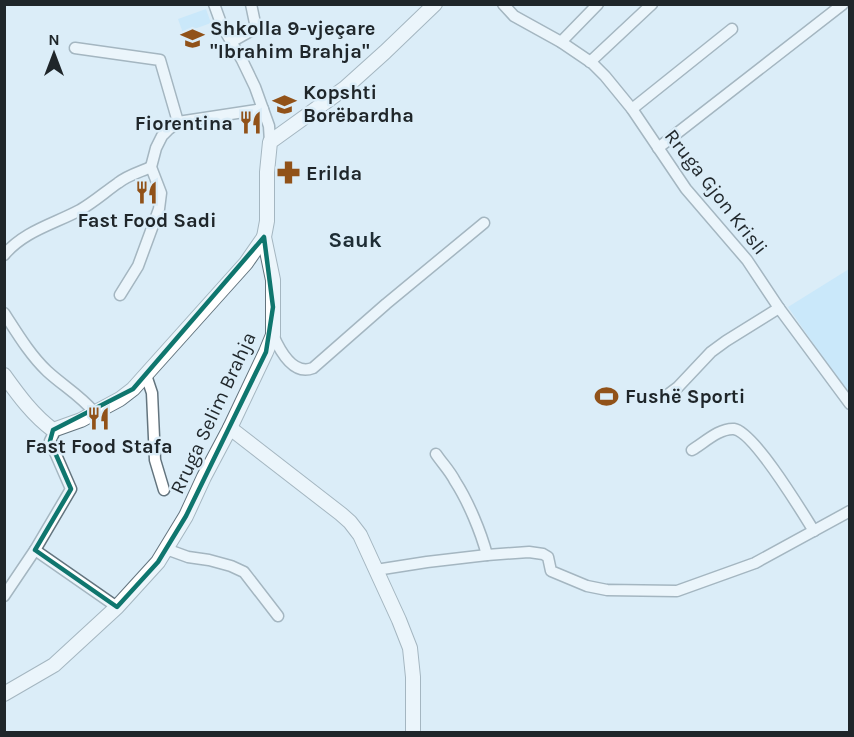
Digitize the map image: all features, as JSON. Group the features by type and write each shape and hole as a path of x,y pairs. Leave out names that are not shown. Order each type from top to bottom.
{"street":[{"path":"214,4 222,26 255,87 269,126 270,142"},
{"path":"231,42 256,28 251,4"},
{"path":"270,142 345,88 435,4"},
{"name":"Rruga Gjon Krisli","path":"503,4 514,16 561,42 606,76 632,109 686,189 747,260 849,404"},
{"path":"561,42 598,4"},
{"path":"590,62 652,4"},
{"path":"658,148 843,4"},
{"path":"632,109 732,28"},
{"path":"75,48 160,60 178,122"},
{"path":"120,295 138,266 159,209 161,193 151,166 156,147 162,136 178,122 263,109"},
{"name":"Rruga Selim Brahja","path":"4,694 54,665 117,607 152,568 186,516 230,428 273,335 273,280 264,237 267,221 267,172 270,142"},
{"path":"4,255 21,239 80,210 117,183 151,166"},
{"path":"273,335 282,354 295,366 306,371 313,368 484,223"},
{"path":"53,430 81,420 120,399 146,375 246,263 264,237"},
{"path":"666,396 678,387 711,352 779,308"},
{"path":"4,313 45,370 94,412"},
{"path":"4,375 21,399 41,421 53,430"},
{"path":"146,375 152,393 155,460 165,490"},
{"path":"230,428 350,522 360,535 410,648 413,677 413,732"},
{"path":"692,450 725,430 735,429 742,433 761,452 814,531"},
{"path":"4,596 35,550 71,489 50,441 53,430"},
{"path":"435,454 463,495 487,555"},
{"path":"376,570 427,562 529,552 543,554 548,558 551,571 587,586 607,590 677,591 755,563 849,511"},
{"path":"166,549 188,557 231,566 244,572 278,616"},
{"path":"35,550 117,607"}],"highlighted area":[{"path":"264,237 273,307 266,352 186,516 158,562 117,607 35,550 71,489 50,441 53,430 133,389"}],"shaded area":[{"path":"206,9 211,23 183,33 178,19"},
{"path":"849,269 849,389 846,391 788,307"}],"place":[{"name":"Shkolla 9-vjeçare \"Ibrahim Brahja\"","path":"192,39"},
{"name":"Kopshti Borëbardha","path":"285,104"},
{"name":"Fiorentina","path":"251,123"},
{"name":"Erilda","path":"288,173"},
{"name":"Fast Food Sadi","path":"147,192"},
{"name":"Fushë Sporti","path":"607,396"},
{"name":"Fast Food Stafa","path":"99,419"}],"district":[{"name":"Sauk","path":"355,240"}]}
